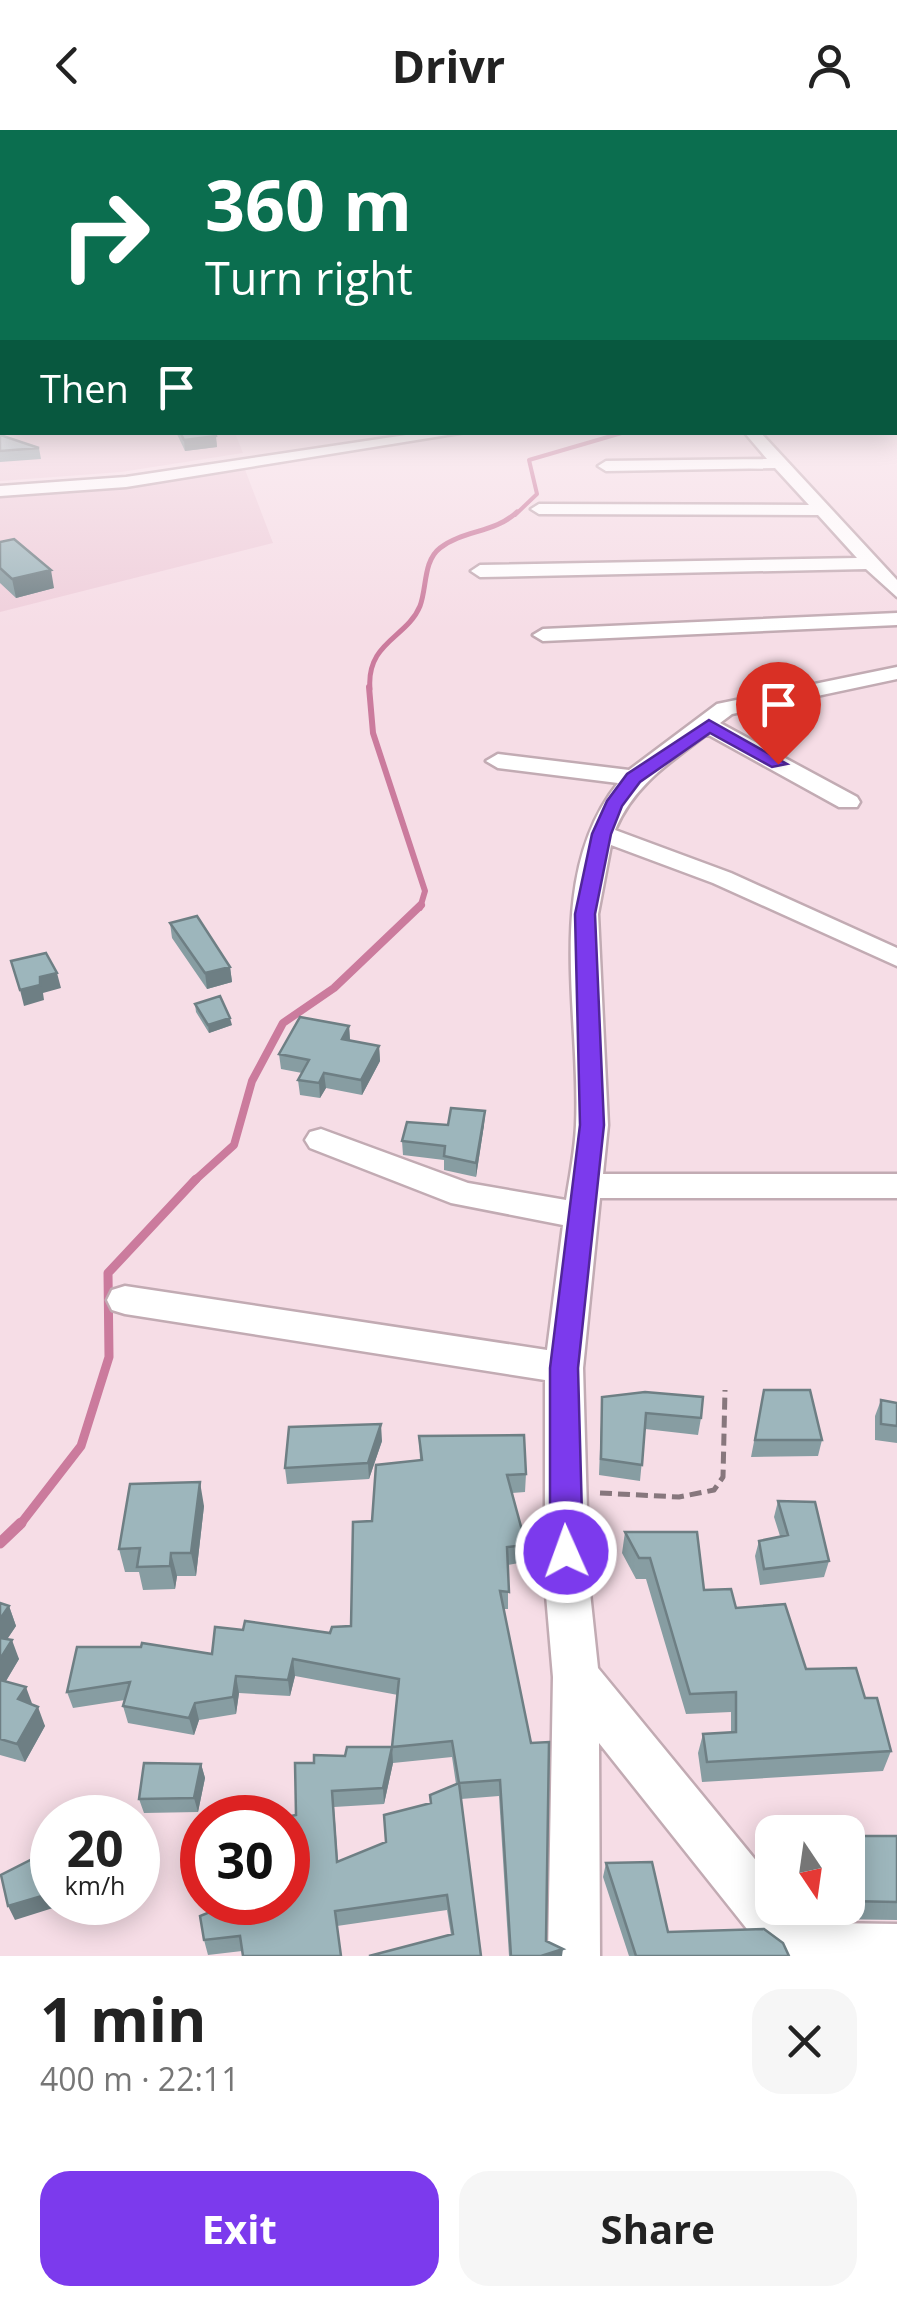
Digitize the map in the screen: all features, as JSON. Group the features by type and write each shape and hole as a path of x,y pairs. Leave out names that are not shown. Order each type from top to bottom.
{"street":[{"path":"0,491 216,460"},
{"path":"0,491 126,482 271,460"},
{"path":"781,460 888,577"},
{"path":"606,466 784,463"},
{"path":"33,489 59,482"},
{"path":"540,509 826,510"},
{"path":"480,571 888,577"},
{"path":"543,635 897,619"},
{"path":"574,1956 576,1677 565,1492 564,1368 592,1125 585,914 601,834 614,805 634,778 709,726 725,710 740,703 897,672"},
{"path":"709,726 848,802"},
{"path":"498,761 634,778"},
{"path":"601,834 722,878 897,958"},
{"path":"321,1140 463,1194 585,1201 897,1186"},
{"path":"125,1300 564,1368"},
{"path":"576,1677 765,1911 818,1952 897,1950"}],"path":[{"path":"565,1492 680,1497 714,1490 723,1477 725,1390"}],"shaded area":[{"path":"0,460 197,460 121,472 0,481"},
{"path":"244,467 273,543 0,612 0,496 76,492"}],"building":[{"path":"14,539 51,570 12,579 0,568 0,542"},
{"path":"197,916 230,967 205,973 170,923"},
{"path":"46,953 57,973 40,977 40,985 20,990 11,961"},
{"path":"220,996 230,1018 208,1025 195,1004"},
{"path":"300,1017 349,1026 342,1039 379,1046 361,1080 324,1073 319,1083 298,1080 309,1060 279,1054"},
{"path":"451,1108 485,1111 476,1163 444,1156 445,1146 402,1141 407,1122 448,1125"},
{"path":"764,1390 810,1390 822,1440 755,1440"},
{"path":"645,1392 703,1397 701,1418 646,1413 642,1465 601,1459 602,1397"},
{"path":"881,1400 897,1403 897,1426 881,1424"},
{"path":"381,1424 368,1463 285,1468 289,1427"},
{"path":"524,1435 526,1474 507,1475 526,1545 507,1547 509,1592 500,1591 531,1743 549,1742 546,1941 563,1949 541,1956 511,1956 500,1780 459,1783 452,1741 392,1747 399,1679 293,1659 288,1680 236,1676 233,1697 195,1703 189,1718 123,1706 130,1682 67,1692 77,1647 141,1647 142,1643 212,1654 215,1627 243,1630 245,1621 330,1633 332,1627 351,1626 353,1522 372,1521 376,1465 422,1460 419,1436"},
{"path":"200,1482 191,1553 171,1553 170,1566 137,1567 140,1548 119,1549 130,1484"},
{"path":"778,1501 815,1502 829,1561 764,1569 759,1541 788,1535"},
{"path":"625,1532 697,1532 704,1590 731,1589 736,1608 785,1604 806,1669 856,1668 865,1698 877,1698 891,1751 707,1762 703,1734 736,1732 736,1692 690,1694 650,1558 639,1558"},
{"path":"0,1603 9,1606 0,1619"},
{"path":"0,1638 12,1640 0,1659"},
{"path":"0,1680 26,1687 18,1699 38,1707 17,1744 0,1739"},
{"path":"347,1747 392,1747 383,1788 332,1791 337,1862 386,1842 384,1815 431,1803 430,1795 459,1783 481,1956 369,1956 453,1934 447,1895 335,1911 341,1956 243,1956 240,1936 204,1940 202,1925 310,1925 310,1795 296,1795 295,1763 314,1763 314,1755 345,1756"},
{"path":"144,1763 201,1764 195,1795 160,1799 160,1795 140,1795"},
{"path":"865,1836 897,1836 897,1902 865,1901"},
{"path":"30,1860 30,1900 8,1906 1,1875"},
{"path":"652,1862 668,1932 764,1929 783,1943 789,1956 636,1956 606,1863"}],"waterway":[{"path":"515,515 537,494 529,460"},
{"path":"370,689 374,661 420,606 435,553 449,542 499,524 517,512"},
{"path":"369,687 373,733 425,891 421,905"},
{"path":"194,1181 234,1145 252,1081 283,1023 334,988 421,905"},
{"path":"19,1526 81,1446 109,1357 108,1273 194,1181"},
{"path":"0,1543 21,1523"}],"route":[{"path":"566,1552 564,1368 588,1186 592,1125 585,914 601,834 614,805 634,778 709,726 778,764"}]}
